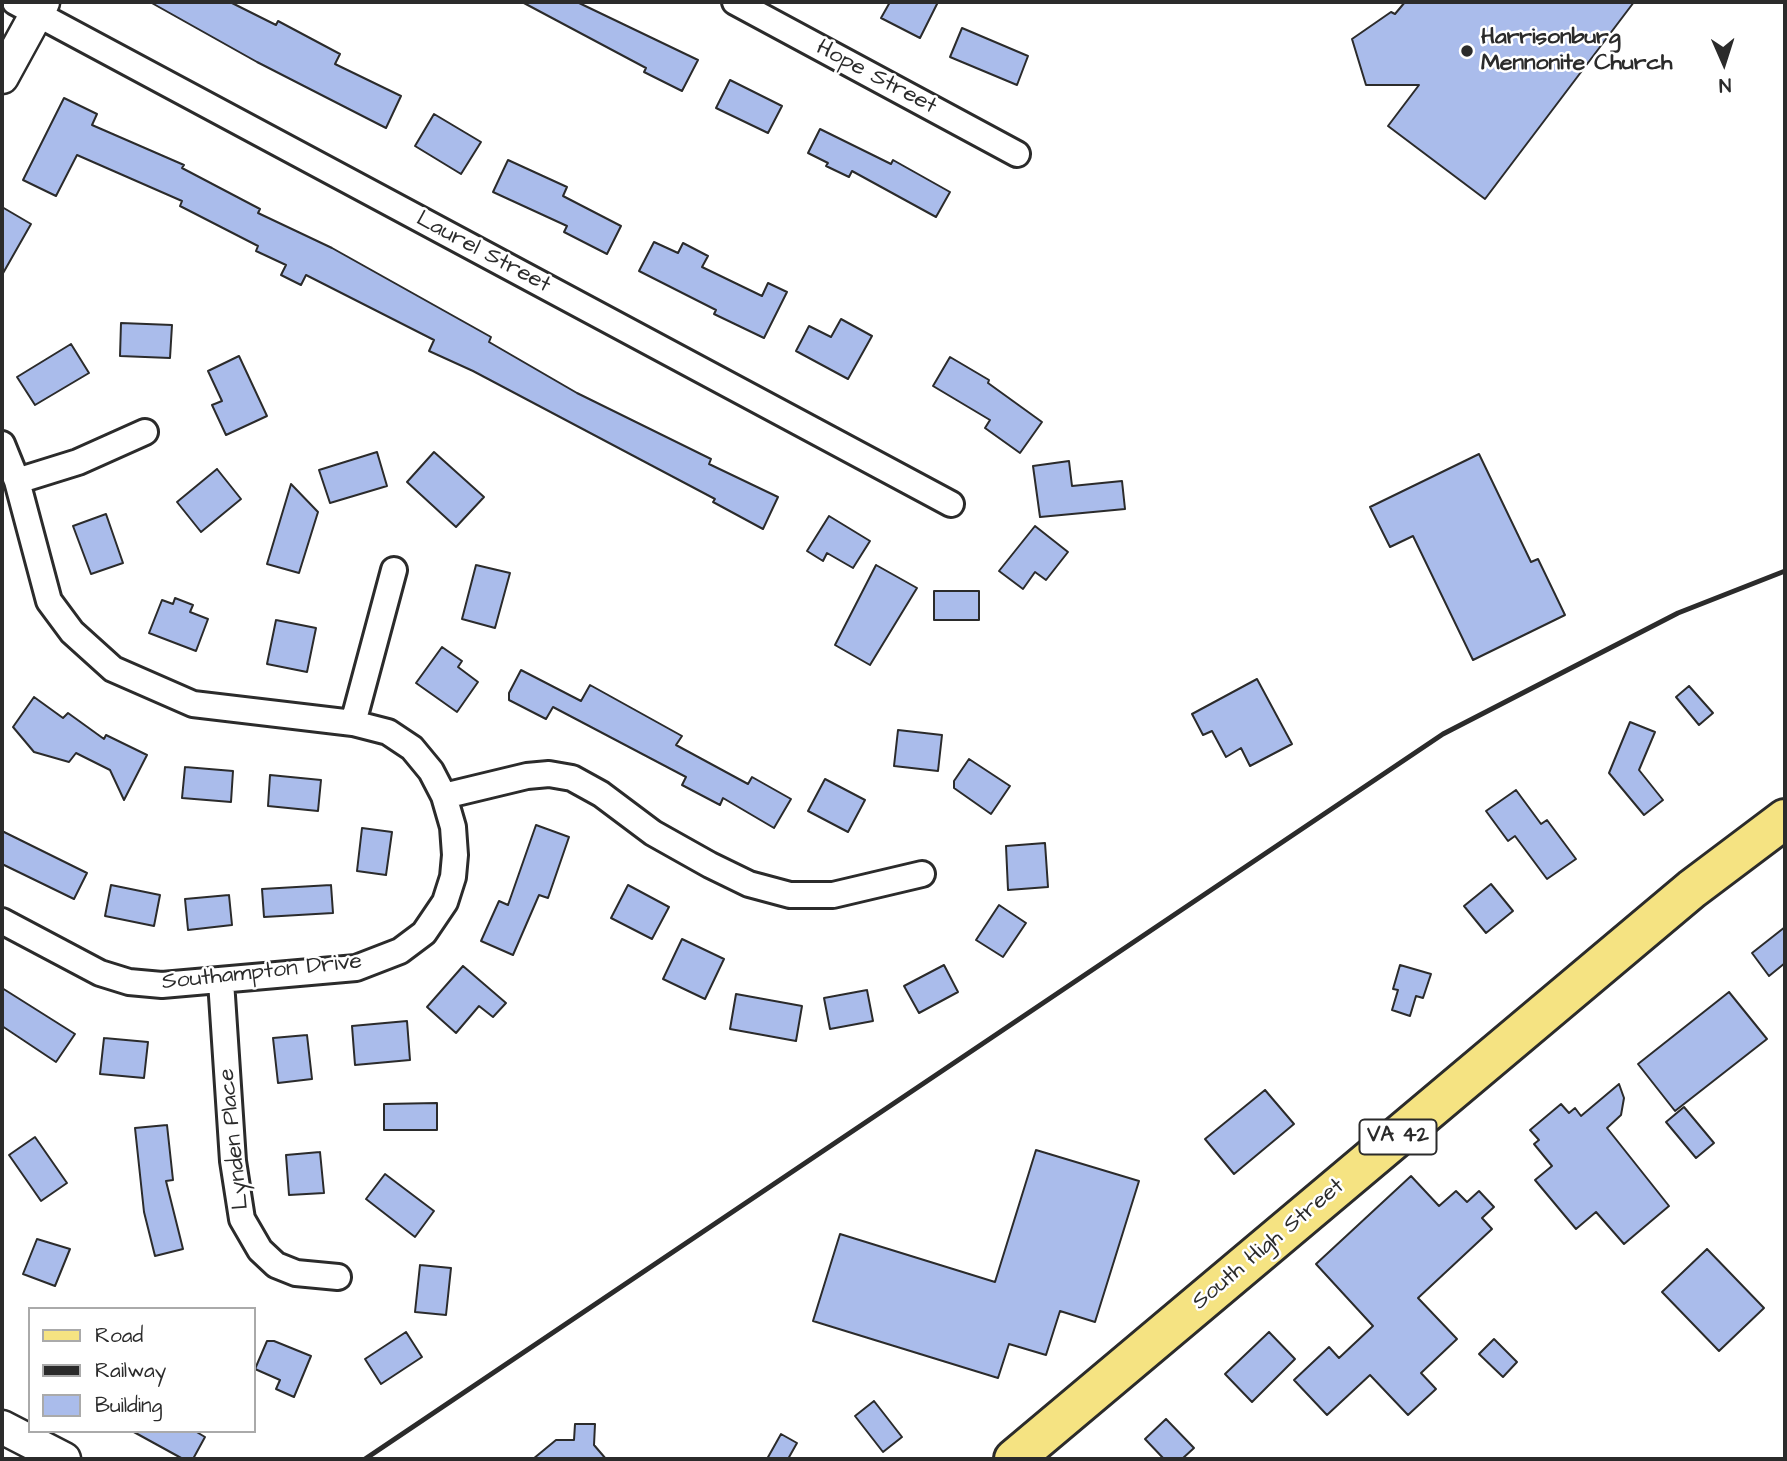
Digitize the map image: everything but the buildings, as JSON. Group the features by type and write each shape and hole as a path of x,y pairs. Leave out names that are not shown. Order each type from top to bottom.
{"main road":[{"name":"South High Street","path":"1014,1459 1692,889 1785,819"}],"street":[{"name":"Hope Street","path":"735,2 1017,154"},
{"path":"2,77 31,6"},
{"name":"Laurel Street","path":"31,6 951,504"},
{"path":"17,481 78,462 145,432"},
{"name":"Southampton Drive","path":"2,444 17,481 48,601 72,632 113,669 193,704 353,723 388,732 412,748 431,771 444,796 453,827 453,877 445,902 424,933 400,951 356,968 162,985 129,982 100,973 2,921"},
{"path":"353,723 394,570"},
{"path":"444,796 527,776 549,774 572,778 601,794 653,833 710,865 749,884 790,895 833,895 922,874"},
{"name":"Lynden Place","path":"221,981 235,1183 242,1219 260,1250 276,1265 296,1273 338,1277"},
{"path":"2,1427 64,1459"}],"railway":[{"path":"365,1459 1443,734 1678,613 1785,571"}],"place":[{"name":"Harrisonburg Mennonite Church","path":"1467,51"}]}
